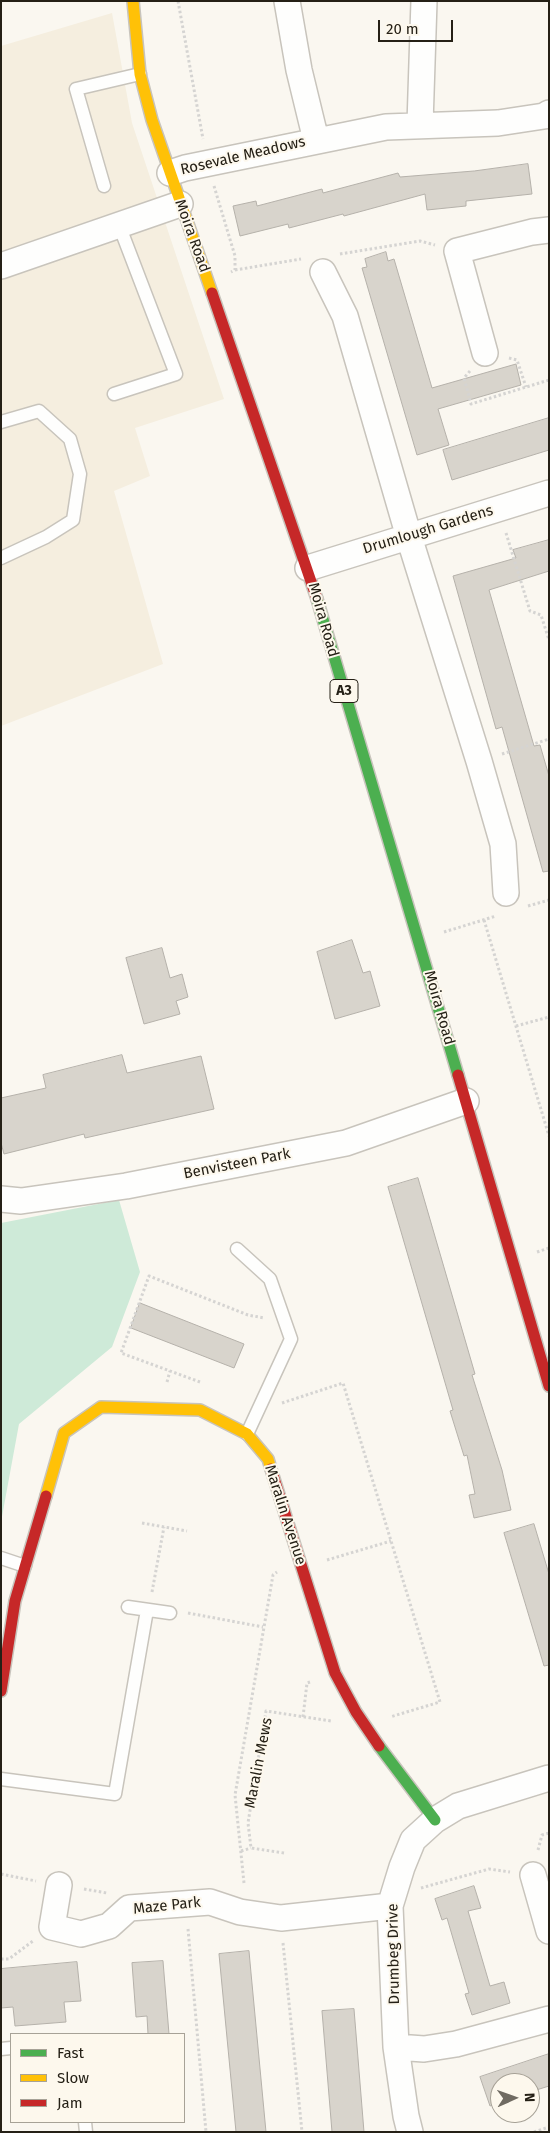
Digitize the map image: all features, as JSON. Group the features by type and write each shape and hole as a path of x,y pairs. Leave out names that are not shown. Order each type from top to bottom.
{"main road":[{"name":"Moira Road","path":"133,1 140,74 170,174 308,568 419,939 549,1386"},
{"name":"Maralin Avenue","path":"1,1691 15,1601 64,1433 101,1407 200,1410 247,1434 268,1459 335,1673 348,1702 435,1820"}],"street":[{"name":"Rosevale Meadows","path":"287,1 299,70 316,140"},
{"path":"420,124 424,1"},
{"name":"Rosevale Meadows","path":"170,174 185,168 386,127 420,124 498,123 549,114"},
{"path":"1,266 180,204"},
{"path":"485,353 457,251 532,232 549,230"},
{"path":"322,262 345,316 409,537 479,761 503,844 511,905"},
{"name":"Drumlough Gardens","path":"308,568 549,493"},
{"name":"Benvisteen Park","path":"1,1199 21,1201 126,1186 346,1143 466,1101"},
{"name":"Drumbeg Drive","path":"410,2132 396,2047 393,1897 413,1840 435,1820 458,1806 549,1778"},
{"path":"533,1875 549,1931"},
{"path":"52,1927 59,1885"},
{"name":"Maze Park","path":"52,1927 80,1934 110,1926 129,1908 210,1902 240,1912 281,1918 393,1897"},
{"path":"396,2047 424,2049 456,2044 549,2019"}],"lane":[{"path":"104,186 76,89 140,74"},
{"path":"114,394 176,374 119,225"},
{"path":"1,422 39,411 70,439 80,474 73,520 46,537 1,558"},
{"path":"237,1250 270,1279 290,1339 247,1434"},
{"path":"1,1558 25,1566"},
{"path":"128,1607 170,1613"},
{"path":"1,1779 115,1794 147,1610"}],"path":[{"path":"235,270 322,262 420,242 457,251"},
{"path":"526,387 517,360 485,353 464,378 471,404 549,380"},
{"path":"498,509 530,611 542,615 549,640"},
{"path":"479,761 549,739"},
{"path":"419,939 484,920 511,905 549,900"},
{"path":"484,920 549,1136"},
{"path":"516,1026 549,1016"},
{"path":"200,1410 201,1382 121,1353 148,1276 248,1315 284,1322"},
{"path":"263,1399 279,1404 342,1384 391,1541 440,1702 364,1726"},
{"path":"142,1523 188,1531"},
{"path":"147,1610 156,1576 164,1527"},
{"path":"303,1567 391,1541"},
{"path":"244,1883 236,1795 263,1627 273,1575 298,1554"},
{"path":"198,1614 263,1627"},
{"name":"Maralin Mews","path":"251,1848 248,1823 266,1711 364,1726"},
{"path":"241,1851 251,1848 284,1853"},
{"path":"393,1897 489,1869 533,1875"},
{"path":"186,1904 206,2132"},
{"path":"281,1918 302,2132"},
{"path":"1,1959 9,1959 52,1927"},
{"path":"534,2132 549,2127"}],"shaded area":[{"path":"112,13 132,123 224,399 135,428 150,476 114,491 163,664 1,726 1,46"}],"green space":[{"path":"119,1200 140,1272 112,1347 19,1424 1,1522 1,1223"}],"building":[{"path":"528,164 532,194 466,201 466,206 427,210 425,194 344,216 343,214 289,228 288,224 240,236 233,206 256,201 257,206 322,189 323,193 398,173 400,177 474,171"},
{"path":"386,252 388,261 394,259 432,388 516,364 521,385 438,409 449,445 417,455 362,268 367,267 365,259"},
{"path":"549,418 549,450 452,480 443,450"},
{"path":"549,540 549,571 489,590 534,746 540,745 549,776 549,871 543,872 502,727 496,729 453,576 516,558 513,550"},
{"path":"352,940 363,973 370,971 380,1006 335,1019 317,952"},
{"path":"162,948 170,978 182,974 188,997 176,1001 180,1014 144,1024 126,958"},
{"path":"122,1055 127,1073 201,1056 214,1109 85,1138 84,1134 4,1154 1,1143 1,1098 46,1088 43,1075"},
{"path":"418,1178 475,1374 472,1375 502,1470 511,1510 474,1518 469,1495 475,1494 467,1455 464,1456 450,1411 453,1410 388,1187"},
{"path":"140,1303 244,1344 234,1368 131,1328"},
{"path":"534,1524 549,1574 549,1665 544,1666 504,1533"},
{"path":"474,1886 481,1908 468,1911 490,1986 504,1982 510,2003 472,2015 465,1994 469,1993 447,1918 442,1920 435,1899"},
{"path":"249,1951 266,2132 236,2132 219,1954"},
{"path":"163,1961 169,2033 148,2033 147,2016 136,2017 132,1963"},
{"path":"77,1962 81,2001 64,2002 66,2022 15,2026 13,2007 1,2008 1,1969"},
{"path":"354,2009 364,2132 332,2132 322,2011"},
{"path":"549,2054 549,2086 540,2089 540,2073 492,2073"},
{"path":"490,2074 490,2106 480,2077"}],"traffic: fast":[{"path":"317,599 458,1075"},
{"path":"379,1746 435,1820"}],"traffic: slow":[{"path":"133,1 140,74 152,120 212,293"},
{"path":"46,1496 64,1433 101,1407 200,1410 247,1434 268,1459 271,1469"}],"traffic: jam":[{"path":"212,293 317,599"},
{"path":"458,1075 549,1386"},
{"path":"271,1469 335,1673 356,1712 379,1746"},
{"path":"1,1691 15,1601 46,1496"}]}
